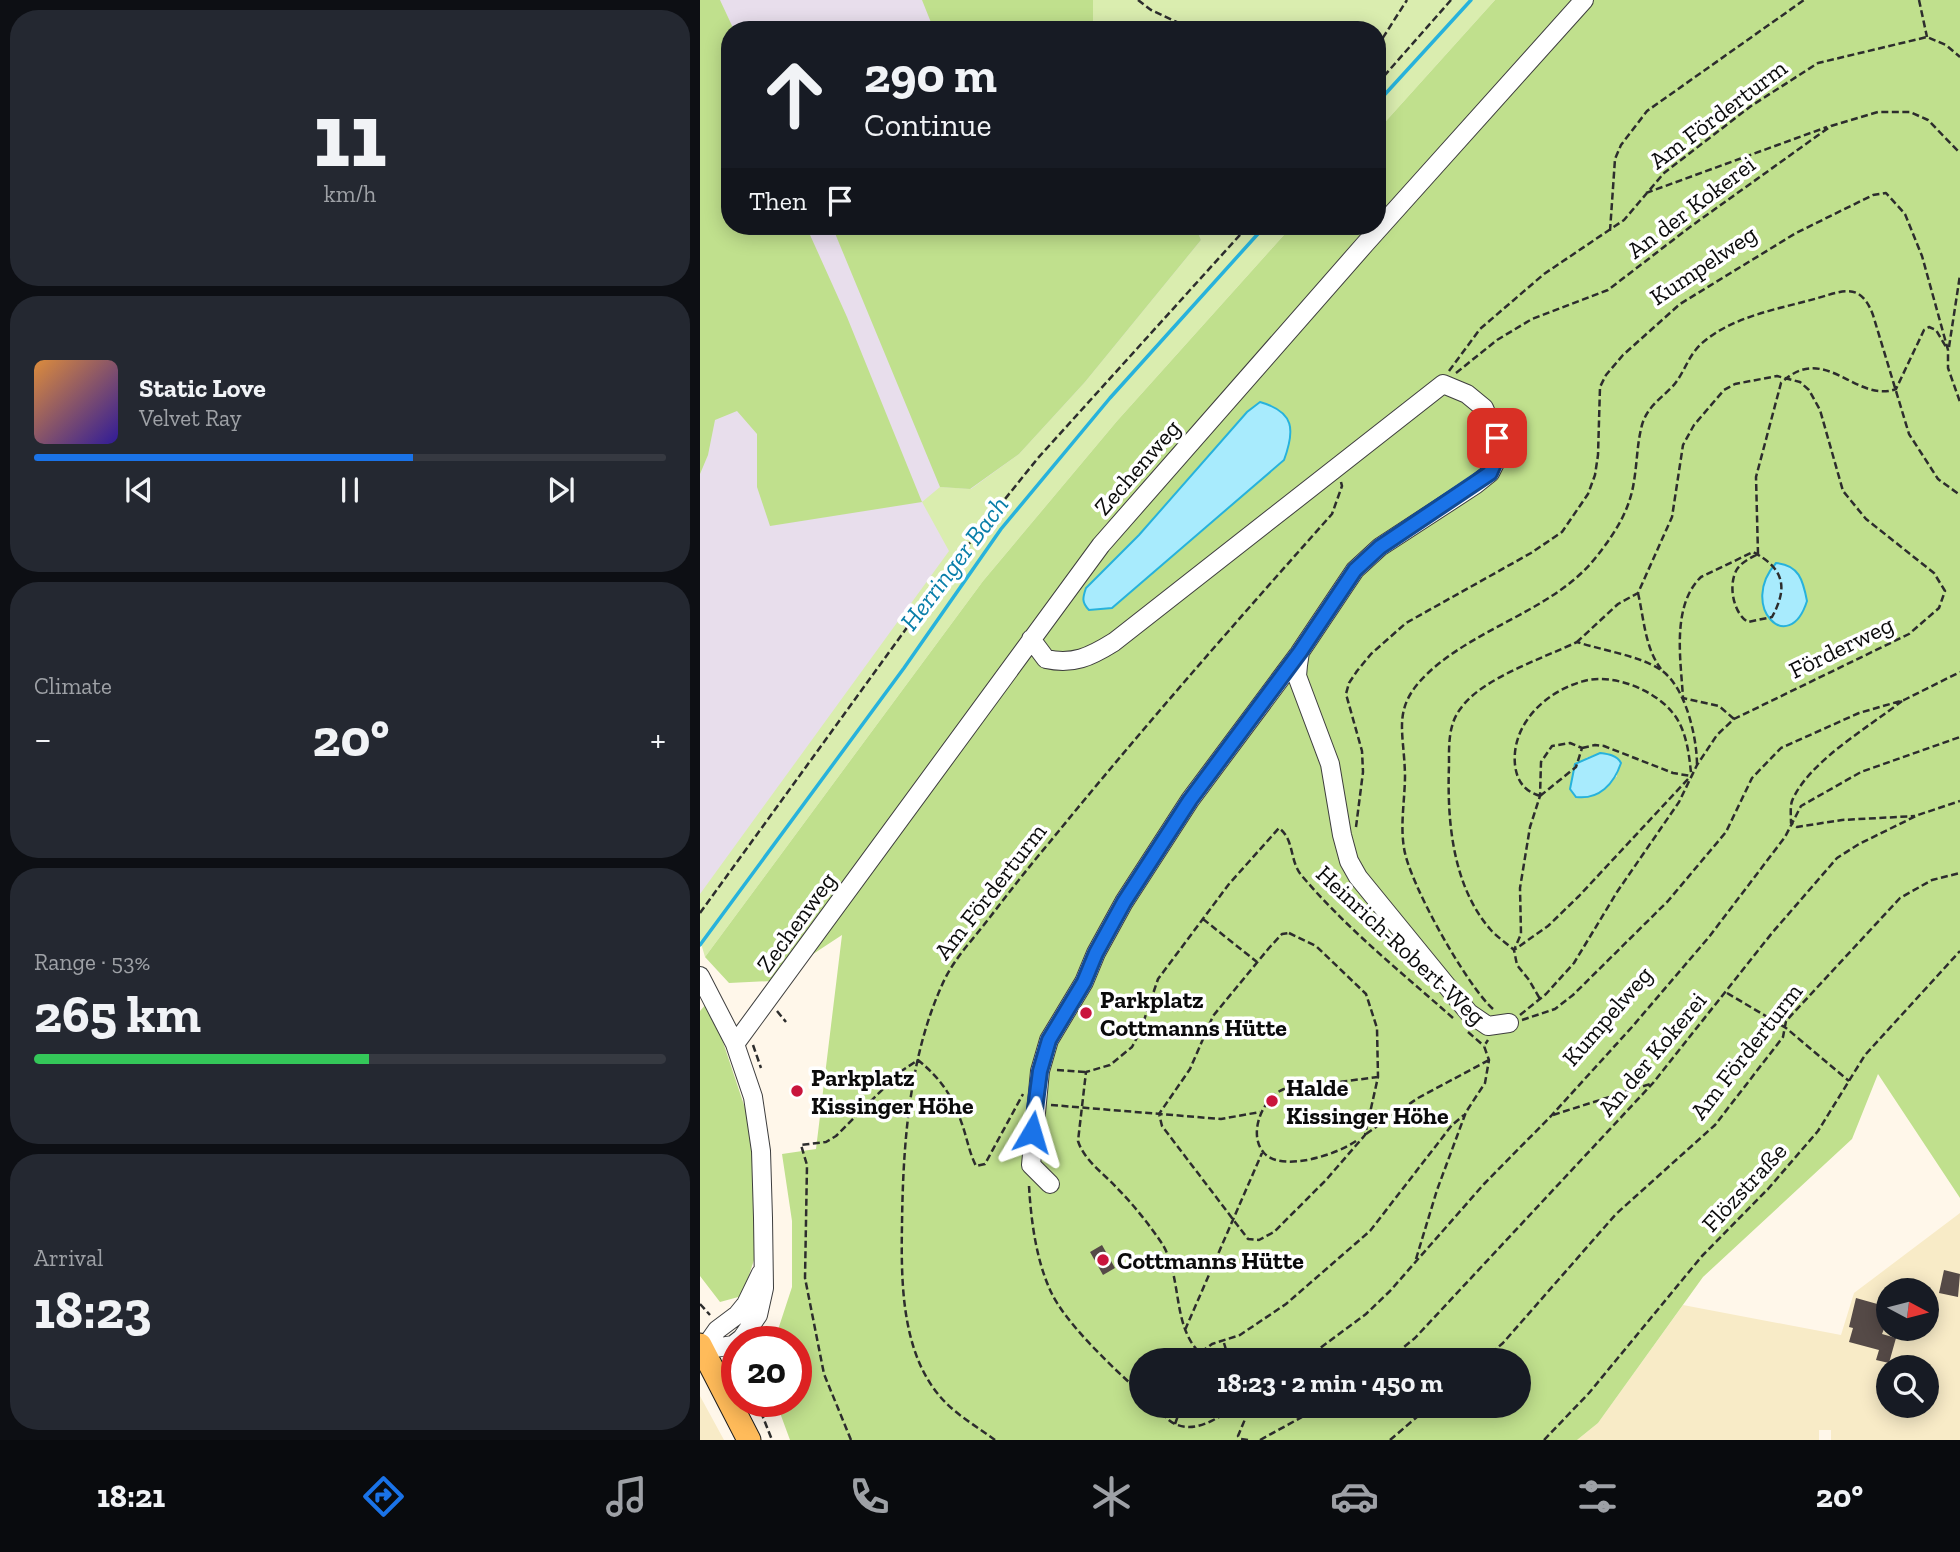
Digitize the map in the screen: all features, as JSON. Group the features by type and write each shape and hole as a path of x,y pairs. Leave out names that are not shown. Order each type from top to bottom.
{"main road":[{"path":"701,1347 743,1421"}],"street":[{"name":"Zechenweg","path":"1386,221 1584,0"},
{"name":"Zechenweg","path":"735,1044 1101,545 1373,235"},
{"path":"1031,639 1046,659 1064,663 1090,657 1114,642 1443,384 1467,394 1484,408 1500,450 1490,473 1380,547 1355,570 1300,652 1190,800 1124,902 1096,953 1084,982 1049,1040 1039,1078 1031,1165 1050,1184"},
{"path":"1300,652 1297,676 1331,764 1342,835 1349,861 1358,877 1469,1013 1488,1026 1509,1023"},
{"path":"703,981 735,1044 768,1150 762,1303 754,1326"},
{"path":"701,1347 746,1304 763,1271"},
{"path":"701,1347 733,1345 758,1315"}],"path":[{"path":"1138,0 1175,21"},
{"path":"1386,33 1407,0"},
{"path":"1386,74 1451,0"},
{"path":"1610,231 1615,159 1621,145 1647,111 1804,0"},
{"path":"1919,0 1927,37 1946,45 1960,57"},
{"name":"Am Förderturm","path":"1443,384 1450,368 1480,328 1545,274 1624,220 1664,173 1751,106 1818,63 1927,37"},
{"name":"An der Kokerei","path":"1443,384 1497,340 1532,319 1608,290 1689,227 1831,126 1878,112 1910,112 1928,120 1960,153"},
{"path":"1644,194 1831,126"},
{"name":"Kumpelweg","path":"1355,830 1363,772 1362,751 1346,694 1349,682 1371,654 1406,623 1531,553 1562,532 1588,494 1595,475 1600,436 1597,399 1606,375 1623,355 1680,304 1796,233 1873,195 1886,193 1905,214 1913,232 1948,350 1948,368 1960,402"},
{"path":"700,913 964,550 1047,448 1240,235"},
{"path":"1948,350 1960,275"},
{"name":"Heinrich-Robert-Weg","path":"1960,495 1938,479 1909,434 1867,301 1852,290 1746,318 1702,344 1689,358 1681,376 1656,400 1644,417 1629,504 1614,534 1592,563 1548,597 1465,645 1429,671 1413,689 1400,718 1405,776 1403,845 1407,862 1459,963 1488,1005 1509,1023 1555,1009 1573,995 1668,901 1726,832 1752,778 1781,748 1859,713 1904,700 1960,671"},
{"path":"1758,554 1756,477 1781,383 1804,369 1818,368 1836,372 1874,391 1885,393 1896,389 1924,330 1929,327 1936,330 1948,350"},
{"path":"1514,950 1490,930 1482,918 1471,899 1458,864 1447,803 1450,735 1461,707 1489,684 1577,642 1618,604 1638,593 1672,517 1686,435 1724,390 1735,384 1777,376 1787,378"},
{"name":"Förderweg","path":"1484,1046 1491,1035 1540,999 1574,963 1617,892 1679,802 1697,765 1717,735 1734,719 1909,634 1932,615 1944,599 1942,583 1934,572 1866,519 1843,491 1821,410 1805,386 1787,378"},
{"name":"Am Förderturm","path":"995,1440 946,1402 926,1376 908,1327 901,1287 907,1148 918,1060 932,1009 954,961 1164,703 1332,514 1342,486 1338,468"},
{"path":"1697,765 1697,747 1684,698 1680,642 1682,617 1694,584 1701,577 1753,552 1758,554 1769,560 1778,572 1783,586 1772,617 1748,622 1740,617 1736,609 1733,595 1735,572 1748,558 1758,554"},
{"path":"1638,593 1653,657 1662,670 1684,698 1719,706 1734,719"},
{"path":"1577,642 1662,670"},
{"path":"1514,950 1548,926 1579,896 1691,776 1688,747 1674,713 1658,699 1634,686 1609,680 1586,680 1545,700 1517,736 1514,751 1517,776 1527,792 1539,796"},
{"path":"1904,700 1827,759 1809,777 1792,802 1791,823 1797,827 1842,820 1918,815"},
{"name":"Kumpelweg","path":"1320,1348 1366,1314 1390,1291 1484,1184 1551,1116 1709,937 1785,836 1801,806 1841,781 1960,737"},
{"path":"1540,999 1530,980 1517,965 1514,950 1521,934 1520,888 1530,827 1539,796 1541,762 1552,746 1570,743 1582,748 1595,744 1673,773 1691,776"},
{"path":"1539,796 1576,767 1582,748"},
{"name":"An der Kokerei","path":"1403,1348 1653,1083 1772,933 1837,858 1918,815 1960,801"},
{"name":"Heinrich-Robert-Weg","path":"1086,1072 1110,1065 1132,1047 1140,1032 1158,979 1229,884 1279,828 1288,838 1291,856 1302,876 1364,939 1454,1019"},
{"name":"Am Förderturm","path":"1497,1348 1616,1214 1715,1125 1783,1037 1787,1021 1900,898 1932,880 1960,873"},
{"path":"1203,919 1257,962"},
{"path":"1159,1114 1190,1069 1213,1016 1282,934 1296,934 1316,946 1366,994 1377,1028 1378,1077 1365,1135"},
{"name":"Flözstraße","path":"1544,1440 1589,1393 1702,1256 1768,1189 1818,1131 1865,1055 1960,951"},
{"path":"1726,993 1786,1028 1849,1081"},
{"name":"Heinrich-Robert-Weg","path":"1464,1028 1484,1046"},
{"path":"1416,1259 1437,1190 1466,1112 1485,1083 1489,1060 1484,1046"},
{"path":"851,1440 824,1374 805,1278 807,1165 801,1145 826,1142 836,1136 900,1072 918,1060 939,1078 949,1092 976,1166 985,1164 993,1154 1019,1099 1039,1078 1086,1072 1078,1141 1081,1151 1119,1189 1163,1244 1175,1279 1185,1330 1195,1348"},
{"path":"1378,1077 1280,1090 1260,1112 1257,1135 1263,1152 1273,1159 1306,1160 1326,1157 1359,1139 1418,1098 1489,1060"},
{"path":"1551,1116 1653,1083"},
{"path":"1035,1103 1221,1119 1260,1112"},
{"path":"1207,1348 1240,1335 1286,1304 1370,1231 1452,1125 1466,1112"},
{"path":"1159,1114 1168,1134 1248,1239 1259,1240 1274,1232 1326,1180 1359,1139"},
{"path":"1185,1330 1263,1152"},
{"path":"1031,1165 1030,1203 1037,1248 1051,1293 1088,1342 1129,1381"},
{"path":"1223,1341 1225,1348"},
{"path":"763,1417 772,1440"},
{"path":"1168,1418 1175,1424 1197,1427 1218,1418"},
{"path":"1175,1424 1177,1418"},
{"path":"1246,1418 1238,1436 1248,1440"},
{"path":"1260,1440 1300,1418"},
{"path":"1390,1440 1416,1418"}],"shaded area":[{"path":"700,0 1465,0 1386,27 1386,21 721,21 721,235 1267,235 700,914"},
{"path":"1960,1213 1960,1440 1831,1440 1831,1430 1819,1430 1819,1440 1577,1440 1598,1423 1683,1305 1841,1335 1854,1293"},
{"path":"700,1396 724,1440 700,1440"}],"green space":[{"path":"700,0 720,0 730,21 721,21 721,235 810,235 847,317 922,502 770,526 757,487 757,434 737,411 715,420 708,455 700,474"},
{"path":"922,0 1093,0 1093,21 930,21"},
{"path":"1093,0 1495,0 1386,121 1386,21 1093,21"},
{"path":"1495,0 1960,0 1960,1198 1878,1074 1852,1139 1703,1277 1598,1423 1577,1440 790,1440 782,1417 812,1417 812,1326 779,1326 792,1287 792,1221 782,1154 816,1149 842,935 772,981 729,983 705,957 983,581 1117,421 1284,235 1386,235 1386,121","holes":["1139,535 1151,573 1112,608 1086,588","1600,753 1610,755 1617,776 1601,791 1586,758"]},
{"path":"836,235 1199,235 1201,240 1085,382 1019,454 970,489 940,487"},
{"path":"1199,235 1284,235 1117,421 983,581 705,957 700,940 700,894 949,551 922,502 940,487 971,489 1019,454 1085,382 1201,240"},
{"path":"707,1003 746,1111 754,1162 754,1260 742,1296 720,1302 700,1276 700,1011"}],"water":[{"path":"1260,402 1280,411 1289,424 1290,440 1284,460 1112,608 1089,610 1083,599 1086,588 1139,535 1247,412"},
{"path":"1776,563 1795,570 1807,601 1799,617 1789,625 1779,625 1770,620 1764,609 1762,595 1766,579"},
{"path":"1600,753 1609,754 1621,763 1614,778 1604,789 1592,796 1576,797 1570,789 1575,764"}],"building":[{"name":"Cottmanns Hütte","path":"1102,1245 1115,1268 1103,1275 1090,1252"},
{"path":"1944,1270 1960,1274 1958,1297 1939,1293"},
{"path":"1856,1298 1876,1304 1876,1341 1895,1341 1891,1355 1878,1355 1879,1350 1849,1342 1853,1328 1849,1327"}],"waterway":[{"name":"Herringer Bach","path":"1386,93 1471,0"},
{"name":"Herringer Bach","path":"700,945 904,668 1001,529 1110,398 1257,235"}],"place":[{"name":"Parkplatz Cottmanns Hütte","path":"1086,1013"},
{"name":"Parkplatz Kissinger Höhe","path":"797,1091"},
{"name":"Halde Kissinger Höhe","path":"1272,1101"},
{"name":"Cottmanns Hütte","path":"1103,1260"}],"route":[{"path":"1032,1132 1040,1071 1049,1040 1084,982 1096,953 1124,902 1190,800 1300,652 1355,570 1380,547 1490,473 1500,450 1497,438"}]}
